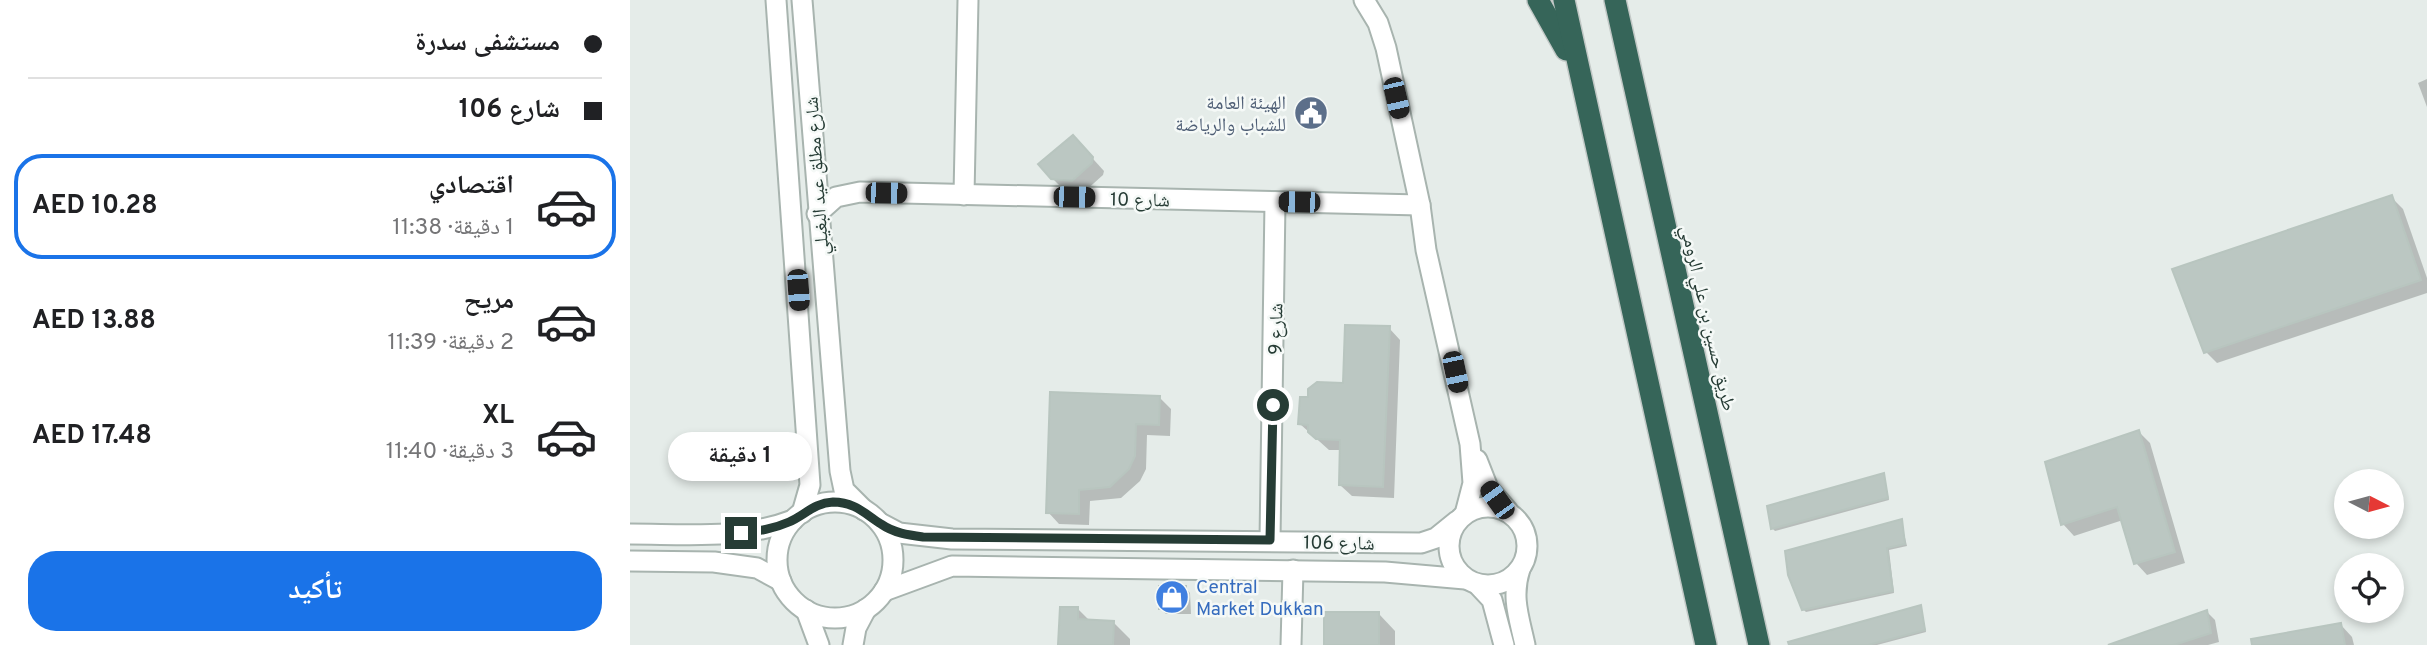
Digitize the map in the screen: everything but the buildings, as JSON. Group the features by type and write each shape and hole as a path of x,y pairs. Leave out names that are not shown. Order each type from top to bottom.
{"highway":[{"path":"1538,0 1553,23 1586,95"},
{"path":"1564,0 1706,645"},
{"name":"طريق حسين بن علي الرومي","path":"1615,0 1759,645"}],"street":[{"name":"شارع مطلق عيد البغيلي","path":"776,0 810,485 797,516"},
{"name":"شارع مطلق عيد البغيلي","path":"802,0 816,169 817,214 840,471 844,490 864,510"},
{"path":"964,195 968,0"},
{"path":"1364,0 1378,23 1386,48 1420,205 1426,250 1470,444 1474,483 1449,545 1451,558 1492,600 1504,645"},
{"name":"شارع 10","path":"816,169 836,184 860,192"},
{"name":"شارع 10","path":"817,214 836,197 860,192 1420,205"},
{"name":"شارع 9","path":"1270,540 1275,202"},
{"path":"1470,444 1488,488 1512,514 1527,536 1528,550 1514,587 1515,604 1525,645"},
{"path":"630,534 754,531 833,502 864,510 880,523 889,539 891,574 884,591 866,609 856,628 853,645"},
{"path":"1461,517 1489,506 1512,514"},
{"path":"797,516 778,549 781,581 791,598 806,610 836,618 866,609"},
{"name":"شارع 106","path":"880,523 899,533 952,539 1421,543 1436,538 1461,517"},
{"path":"1360,571 1373,555 1366,542"},
{"path":"630,561 714,562 757,568 781,581"},
{"name":"شارع 106","path":"884,591 952,566 1360,571 1471,581"},
{"path":"1471,581 1501,584 1520,569"},
{"path":"1291,645 1293,570"},
{"path":"806,610 819,645"}],"place":[{"name":"الهيئة العامة للشباب والرياضة","path":"1311,113"},
{"name":"Central Market Dukkan","path":"1172,597"}],"route":[{"path":"741,533 766,530 793,520 816,505 833,502 864,510 899,533 923,537 1270,540 1273,405"}]}
